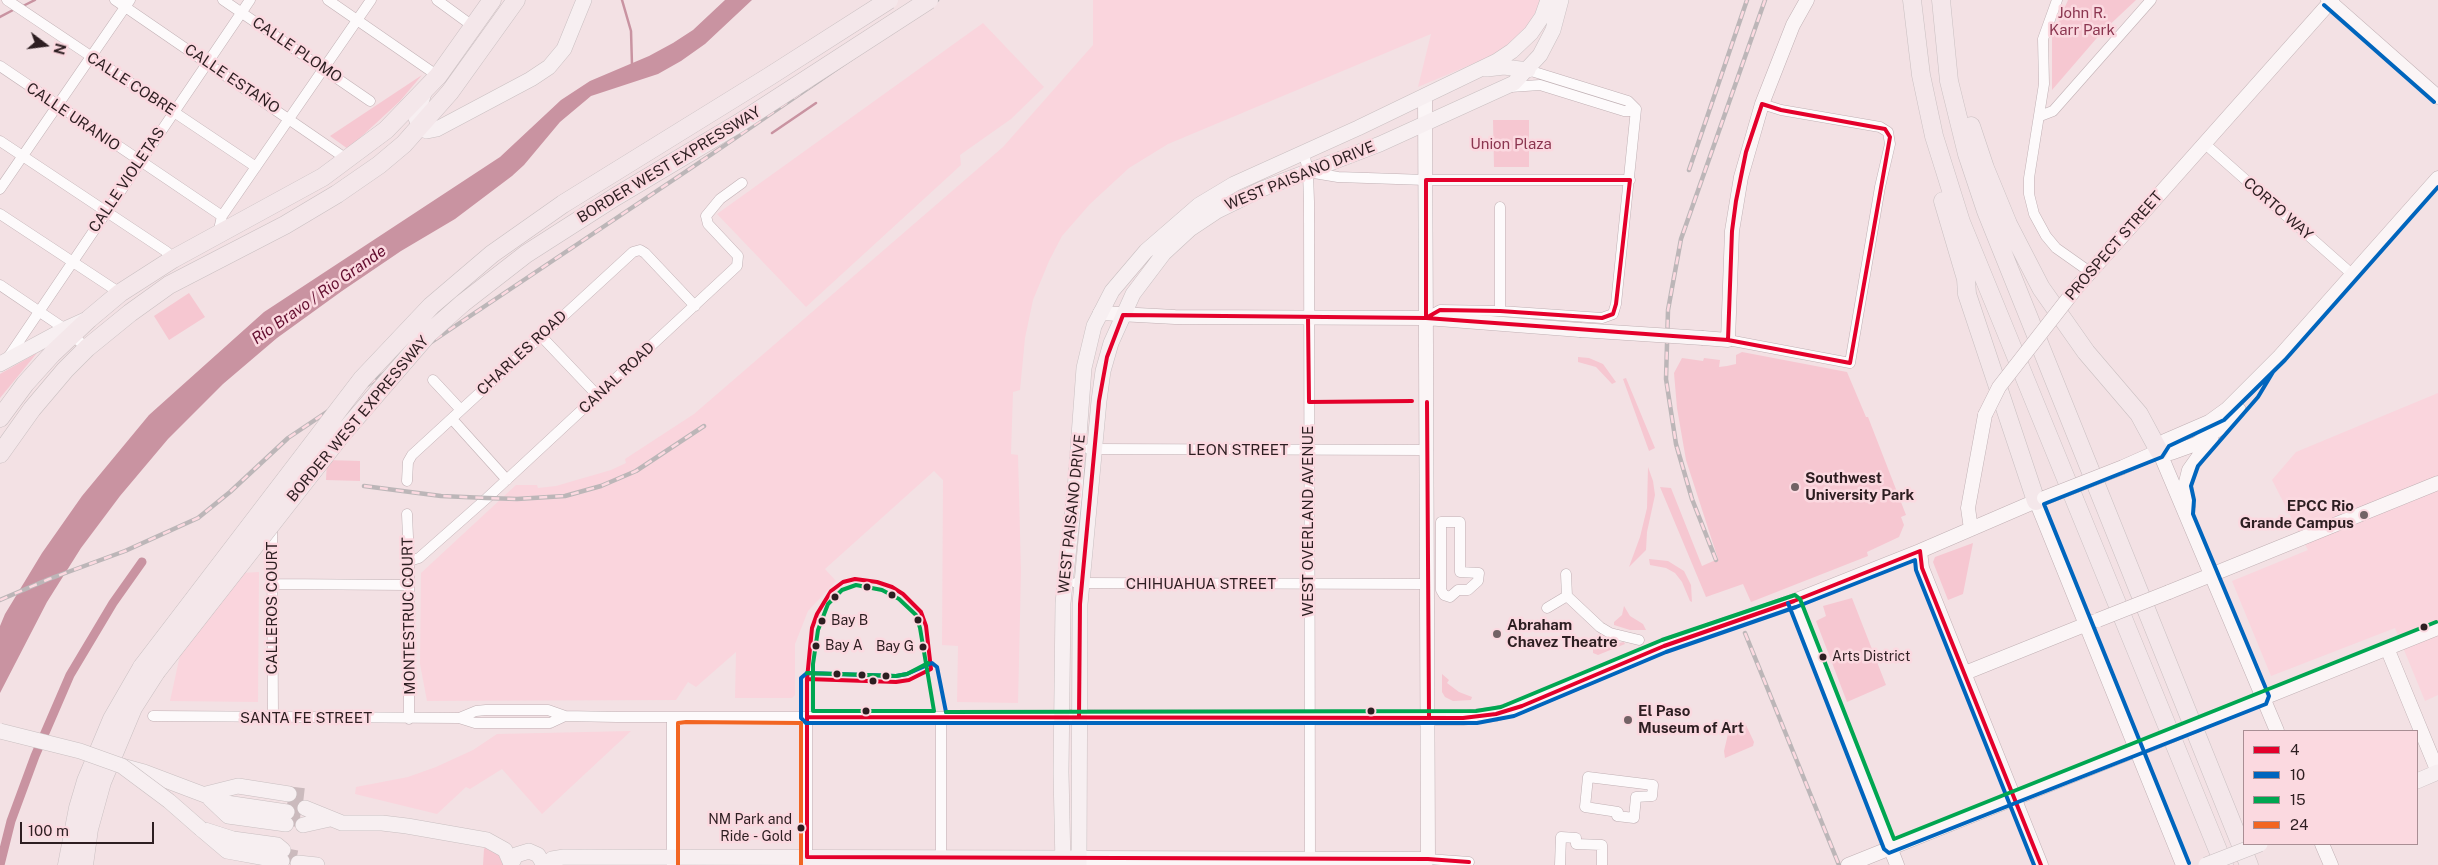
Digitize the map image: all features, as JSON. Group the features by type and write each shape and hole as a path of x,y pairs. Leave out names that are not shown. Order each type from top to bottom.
{"highway":[{"path":"0,418 68,332 89,319 120,293 173,258 323,177 348,160 391,125 438,76 492,0"},
{"path":"0,454 32,409 87,348 130,313 169,285 284,224 356,182 404,144 420,128 473,63 516,0"},
{"name":"BORDER WEST EXPRESSWAY","path":"67,865 78,808 86,781 112,719 362,379 432,306 492,254 563,204 889,0"},
{"name":"BORDER WEST EXPRESSWAY","path":"84,865 89,829 102,782 149,670 342,434 429,333 526,254 615,197 740,123 929,0"},
{"path":"1912,0 1920,75 1934,136 1961,222 2224,865"},
{"path":"1941,0 1953,98 1967,154 1986,211 2249,865"},
{"path":"1946,0 1968,116 1985,168 2020,249 2054,309 2086,352 2139,414 2159,451"},
{"path":"1934,136 1934,164 1952,236 1966,279 1967,294 2040,499"},
{"path":"89,829 91,846 89,865"}],"main road":[{"path":"426,90 416,118 420,128 427,131 437,129 532,79 549,67 564,49 584,0"},
{"name":"WEST PAISANO DRIVE","path":"1063,862 1062,623 1079,449 1084,368 1089,340 1100,313 1112,292 1133,263 1199,204 1234,184 1483,69 1512,51 1531,34 1542,17 1548,0"},
{"name":"WEST PAISANO DRIVE","path":"1079,862 1079,718 1082,583 1103,371 1122,315 1133,294 1152,266 1190,229 1232,202 1380,144 1504,89 1528,70 1547,42 1561,0"},
{"path":"1483,69 1504,67 1528,70"},
{"name":"CALLE VIOLETAS","path":"2,361 68,332"},
{"path":"0,732 80,751 206,794 226,803 287,812 280,832 229,826 201,829"},
{"path":"122,766 168,801 227,851 283,855"},
{"path":"2418,781 2438,772"},
{"path":"330,819 304,811 346,823 382,823 475,837 500,846 509,856 511,864"},
{"path":"2206,865 2257,845"},
{"path":"511,864 519,853 529,851 538,855 544,865 558,857 672,862 941,858 1079,862"}],"street":[{"name":"CALLE ESTAÑO","path":"114,0 127,4 348,160"},
{"name":"CALLE PLOMO","path":"223,0 370,101"},
{"name":"CALLE VIOLETAS","path":"2,361 39,310 250,0"},
{"path":"328,0 438,76"},
{"path":"218,234 222,216 371,0"},
{"path":"437,0 474,27"},
{"path":"1728,340 1732,238 1736,201 1746,152 1762,104 1793,25 1807,0"},
{"path":"2057,0 2043,39 2044,84 2029,178 2029,194 2034,214 2042,231 2056,248 2090,272"},
{"path":"2040,116 2053,111 2151,0"},
{"path":"2330,1 2438,97"},
{"name":"PROSPECT STREET","path":"1971,529 1968,508 1985,415 1999,387 2077,287 2330,1"},
{"name":"CALLE COBRE","path":"10,2 256,167"},
{"path":"0,190 127,4"},
{"name":"CALLE URANIO","path":"0,66 56,106 222,216"},
{"path":"1426,318 1440,310 1500,311 1602,318 1613,314 1616,304 1630,180 1636,109 1628,100 1528,70"},
{"path":"1504,89 1540,85 1624,110 1632,111 1636,109"},
{"path":"1425,96 1428,450 1428,859"},
{"path":"1100,313 1122,315 1426,318 1728,340 1850,362 1880,187 1890,144 1888,132 1880,127 1781,110 1762,104"},
{"path":"0,141 173,258"},
{"name":"CORTO WAY","path":"2204,143 2353,274"},
{"name":"WEST OVERLAND AVENUE","path":"1304,152 1308,172 1308,717 1310,860"},
{"path":"1308,172 1338,177 1426,180 1630,180"},
{"path":"2159,451 2165,441 2220,415 2268,369 2438,178"},
{"name":"CANAL ROAD","path":"409,561 419,558 507,480 738,264 738,256 708,224 706,216 720,199 742,184"},
{"path":"1500,207 1500,311"},
{"path":"0,214 120,293"},
{"name":"CHARLES ROAD","path":"407,481 408,462 412,455 633,252 640,250 645,253 695,306"},
{"path":"0,285 39,310 87,348"},
{"path":"541,336 598,396"},
{"path":"2187,515 2188,500 2185,486 2189,470 2222,426 2252,393 2268,369"},
{"path":"433,380 461,410"},
{"path":"452,419 507,480"},
{"path":"2159,451 2171,453 2196,444 2222,426"},
{"name":"LEON STREET","path":"1079,449 1428,450"},
{"path":"2159,451 2277,730"},
{"name":"SANTA FE STREET","path":"154,716 409,719 459,718 476,711 486,710 548,710 565,716 672,717 1476,717 1503,713 1664,646 1794,601 1920,551 2040,499 2159,451"},
{"path":"1965,673 2438,483"},
{"name":"CALLEROS COURT","path":"269,499 272,511 273,718"},
{"path":"2040,499 2085,625 2183,865"},
{"name":"MONTESTRUC COURT","path":"407,514 409,561 409,719"},
{"path":"1441,522 1460,522 1460,572 1479,573 1478,582 1468,590 1458,590 1448,597 1441,590 1441,522"},
{"path":"1920,551 1922,568 2041,865"},
{"path":"1566,574 1567,596 1604,630 1639,640"},
{"name":"CHIHUAHUA STREET","path":"1065,582 1428,584"},
{"path":"271,584 409,585"},
{"path":"1547,608 1567,596"},
{"path":"1794,601 1897,865"},
{"path":"1848,865 2438,628"},
{"path":"2387,648 2438,772"},
{"path":"672,717 672,862"},
{"path":"807,717 807,861"},
{"path":"941,717 941,858"},
{"path":"1588,777 1654,785 1652,796 1646,798 1636,797 1634,818 1617,816 1618,812 1585,808 1588,777"},
{"path":"1560,865 1561,837 1576,838 1576,844 1602,845 1602,865"},
{"path":"2322,845 2331,865"},
{"path":"1079,862 1310,860 1343,862 1428,859 1470,862"}],"shaded area":[{"path":"1093,0 1542,0 1527,28 1510,46 1418,87 1431,34 1168,144 1129,168 1090,204 1062,236 1049,261 1033,300 1025,338 1020,390 1013,392 1011,454 1018,455 1021,572 1018,703 957,702 958,646 942,645 943,480 934,471 825,569 836,581 808,611 795,644 795,695 792,698 735,698 736,652 696,687 688,682 676,700 427,701 420,664 421,573 516,485 537,485 538,488 556,486 611,470 626,463 625,459 694,414 1003,147 1093,45"},
{"path":"983,23 1044,87 1011,119 960,155 961,165 806,307 717,214"},
{"name":"EPCC Rio Grande Campus","path":"2438,393 2438,695 2425,701 2395,628 2271,676 2232,581 2308,550 2272,480 2296,452"},
{"path":"259,572 258,702 170,701 182,646 241,573"},
{"path":"631,731 542,814 502,769 470,789 466,787 437,814 355,794 356,787 408,777 436,767 473,750 497,734"}],"green space":[{"name":"John R. Karr Park","path":"2068,0 2136,0 2102,32 2052,90 2052,37"},
{"path":"422,75 400,101 348,149 330,136"},
{"name":"Union Plaza","path":"1493,120 1529,120 1529,167 1494,167"},
{"path":"189,293 205,317 169,340 154,316"},
{"name":"Southwest University Park","path":"1742,352 1847,372 1866,417 1868,417 1906,515 1901,517 1904,525 1899,537 1867,552 1868,556 1751,602 1743,584 1706,597 1660,487 1671,488 1702,566 1718,559 1686,460 1677,408 1674,373 1682,358 1703,361 1704,358 1720,360 1719,367 1736,364 1736,355"},
{"path":"37,353 0,398 0,374"},
{"path":"1578,357 1589,358 1603,364 1616,382 1612,384 1596,367 1578,362"},
{"path":"1626,378 1655,448 1649,451 1623,379"},
{"path":"327,460 360,461 360,481 326,480"},
{"path":"1648,467 1655,495 1647,532 1646,550 1629,567 1640,537 1647,508"},
{"path":"1973,543 1963,594 1948,600 1933,562 1935,557"},
{"path":"1649,559 1668,561 1684,571 1691,585 1692,602 1675,573 1666,568 1650,565"},
{"path":"1852,598 1886,685 1847,702 1816,621 1826,616 1823,606"},
{"path":"1624,606 1630,616 1643,624 1646,630 1630,630 1614,625 1614,622 1622,615"},
{"path":"1624,642 1625,644 1598,655 1593,653 1593,649 1600,643 1608,645"},
{"path":"1442,674 1449,680 1447,683 1459,692 1472,697 1471,700 1453,701 1445,697 1442,692"},
{"path":"1746,725 1754,742 1753,746 1725,758 1724,751 1728,734 1736,728"},
{"path":"486,846 496,848 506,865 483,865 484,849"}],"water":[{"name":"Río Bravo / Rio Grande","path":"725,0 752,0 705,44 681,61 658,74 591,96 560,122 524,165 512,176 455,219 401,251 342,291 277,338 223,384 168,439 120,496 81,548 47,602 0,693 0,626 5,614 42,553 82,496 149,415 264,312 500,157 561,100 590,81 649,56 673,43 693,30"}],"waterway":[{"path":"23,6 35,0"},
{"path":"622,0 631,31 632,65"},
{"path":"0,17 15,9"},
{"path":"772,133 816,103"},
{"path":"0,865 11,821 35,756 70,675 113,603 142,562"}],"tunnel":[{"path":"289,794 306,796"},
{"path":"287,805 305,808"},
{"path":"285,818 303,820"},
{"path":"282,855 298,858"}],"railway":[{"path":"0,600 49,579 125,551 198,518 230,492 288,438 712,154 937,0"},
{"path":"1689,170 1747,0"},
{"path":"1716,560 1692,499 1676,444 1666,379 1668,310 1681,239 1765,0"},
{"path":"364,486 441,496 517,499 565,496 601,486 636,471 704,426"},
{"path":"1745,633 1839,865"}],"transit line":[{"name":"10","path":"2324,5 2434,102"},
{"name":"4","path":"1762,104 1781,110 1885,129 1890,137 1850,363 1728,340 1732,231 1736,201 1746,152 1762,104"},
{"name":"4","path":"1426,180 1630,180 1616,304 1613,314 1602,318 1500,311 1440,310 1426,318 1426,180"},
{"name":"10","path":"2189,863 2044,504 2162,457 2169,446 2224,420 2285,360 2438,187"},
{"name":"4","path":"1079,717 1080,604 1099,401 1107,357 1123,315 1426,318 1728,340"},
{"name":"4","path":"1308,317 1309,402 1412,401"},
{"name":"10","path":"1788,603 1884,849 1889,853 2266,704 2269,696 2193,514 2194,500 2191,486 2198,466 2258,397 2273,372"},
{"name":"4","path":"1427,402 1429,717"},
{"name":"4","path":"807,717 1463,718 1496,714 1522,706 1664,646 1794,601 1920,551 1922,568 2041,865"},
{"name":"10","path":"946,712 937,667 932,663 907,674 896,676 807,673 801,678 801,718 806,723 1477,723 1514,716 1666,652 1796,607 1915,560 1916,570 2034,865"},
{"name":"4","path":"855,579 877,582 892,587 903,594 921,612 926,626 931,669 909,680 896,682 807,679 812,628 817,614 831,591 843,582 855,579"},
{"name":"15","path":"856,585 882,590 899,599 916,615 920,628 934,711 813,711 813,664 818,630 828,604 842,590 856,585"},
{"name":"15","path":"946,712 1476,711 1501,707 1662,640 1795,595 1800,599 1894,839 2436,622"},
{"name":"15","path":"807,673 896,676 907,674 928,663"},
{"name":"4","path":"807,679 807,857 1428,859 1469,862"},
{"name":"24","path":"678,865 678,723 686,722 801,723 801,865"}],"place":[{"name":"Southwest University Park","path":"1795,487"},
{"name":"EPCC Rio Grande Campus","path":"2364,515"},
{"name":"Bay B","path":"822,621"},
{"name":"Abraham Chavez Theatre","path":"1497,634"},
{"name":"Bay A","path":"816,646"},
{"name":"Bay G","path":"923,647"},
{"name":"Arts District","path":"1823,657"},
{"name":"El Paso Museum of Art","path":"1628,720"},
{"name":"NM Park and Ride - Gold","path":"801,828"}]}
